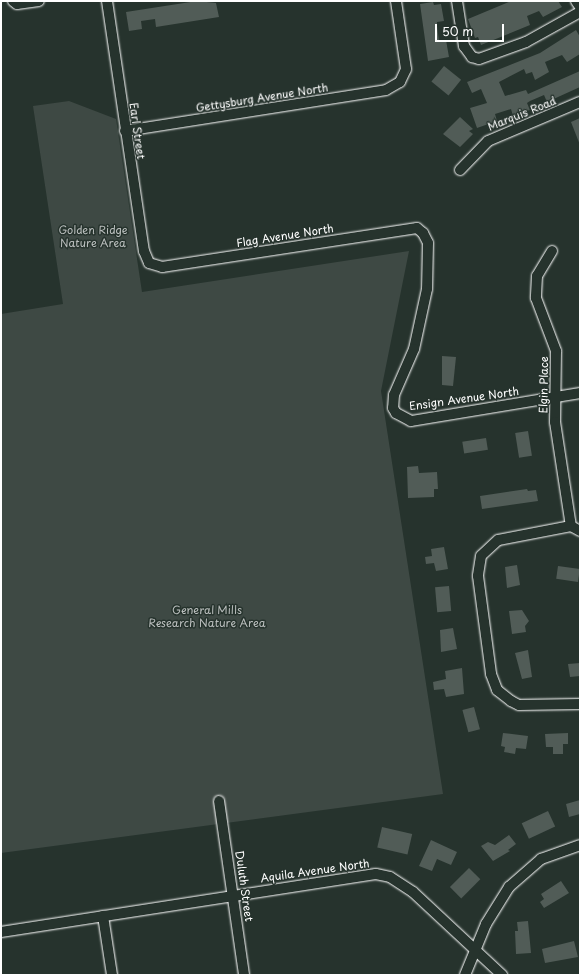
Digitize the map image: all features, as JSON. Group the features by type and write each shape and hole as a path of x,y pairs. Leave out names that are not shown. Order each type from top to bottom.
{"street":[{"path":"13,1 17,4 39,1"},
{"name":"Earl Street","path":"107,1 125,131 144,251 149,262"},
{"name":"Gettysburg Avenue North","path":"125,131 386,90 400,82 406,69 396,1"},
{"path":"457,1 464,46 472,57 486,58 526,42 580,12"},
{"path":"576,1 580,7"},
{"name":"Marquis Road","path":"460,170 477,150 488,141 580,102"},
{"name":"Flag Avenue North","path":"149,262 162,267 408,228 416,228 423,233 428,243 429,257 421,319 408,363 394,395"},
{"name":"Elgin Place","path":"552,251 537,276 536,298 556,351 555,422 571,526"},
{"name":"Ensign Avenue North","path":"394,395 393,408 396,413 410,421 580,393"},
{"path":"580,531 571,526 507,537 498,540 485,550 478,564 478,576 491,674 493,682 503,696 519,705 580,704"},
{"name":"Duluth Street","path":"220,800 244,975"},
{"path":"465,975 486,924 509,887 541,859 580,845"},
{"name":"Aquila Avenue North","path":"1,932 361,875 390,877 413,892 502,975"},
{"path":"103,916 112,975"}],"green space":[{"name":"General Mills Research Nature Area","path":"69,101 116,119 142,292 409,251 381,391 443,794 1,853 1,314 63,304 33,106"}],"building":[{"path":"197,1 216,3 219,17 156,27 155,19 141,21 142,29 129,31 126,12"},
{"path":"511,1 558,1 562,7 543,17 539,11 527,16 530,25 481,45 478,37 475,38 468,19"},
{"path":"433,2 434,5 441,4 444,21 437,22 439,41 446,40 449,57 428,61 420,4"},
{"path":"576,30 580,37 580,54 567,62 562,55 545,62 549,72 535,80 532,72 526,74 524,69 499,82 505,96 526,90 528,94 580,71 580,87 547,102 544,95 530,101 527,103 530,110 513,116 511,109 495,114 497,121 477,128 470,108 487,103 481,89 472,93 467,82 540,53"},
{"path":"444,66 461,80 449,95 431,82"},
{"path":"460,117 473,129 469,131 473,134 460,147 443,134"},
{"path":"580,118 580,145 571,122"},
{"path":"442,356 456,357 453,386 442,385"},
{"path":"528,431 532,456 519,458 515,433"},
{"path":"486,438 488,450 464,454 462,442"},
{"path":"418,466 419,473 437,472 438,489 434,489 434,497 408,498 407,467"},
{"path":"527,489 528,491 536,490 538,501 482,509 480,496"},
{"path":"444,547 448,569 436,571 434,563 426,564 425,557 432,556 431,549"},
{"path":"517,565 520,585 507,588 505,567"},
{"path":"558,566 580,569 578,582 556,579"},
{"path":"449,586 451,611 437,612 435,587"},
{"path":"522,610 529,621 525,626 526,632 512,634 509,611"},
{"path":"453,628 457,649 441,652 440,630"},
{"path":"528,650 532,677 522,679 515,653"},
{"path":"580,663 580,676 570,677 568,664"},
{"path":"462,668 464,694 446,697 444,689 434,690 433,682 446,679 445,671"},
{"path":"474,707 480,729 468,732 462,710"},
{"path":"503,733 528,736 526,749 516,748 515,754 504,752 505,747 501,746"},
{"path":"568,733 568,744 563,744 563,754 553,754 553,747 546,747 545,734"},
{"path":"580,800 580,814 569,817 566,804"},
{"path":"548,811 555,826 529,839 522,823"},
{"path":"382,827 412,834 407,854 377,847"},
{"path":"509,835 516,844 508,850 510,851 493,861 481,846 488,842 495,845"},
{"path":"431,840 457,852 451,865 437,859 432,871 419,866"},
{"path":"469,868 480,879 461,898 450,887"},
{"path":"561,881 569,893 544,908 540,902 544,899 541,894"},
{"path":"528,921 531,953 516,954 515,931 518,931 517,922"},
{"path":"574,941 578,957 545,963 542,949"}],"park label":[{"name":"Golden Ridge Nature Area","path":"93,237"}]}
